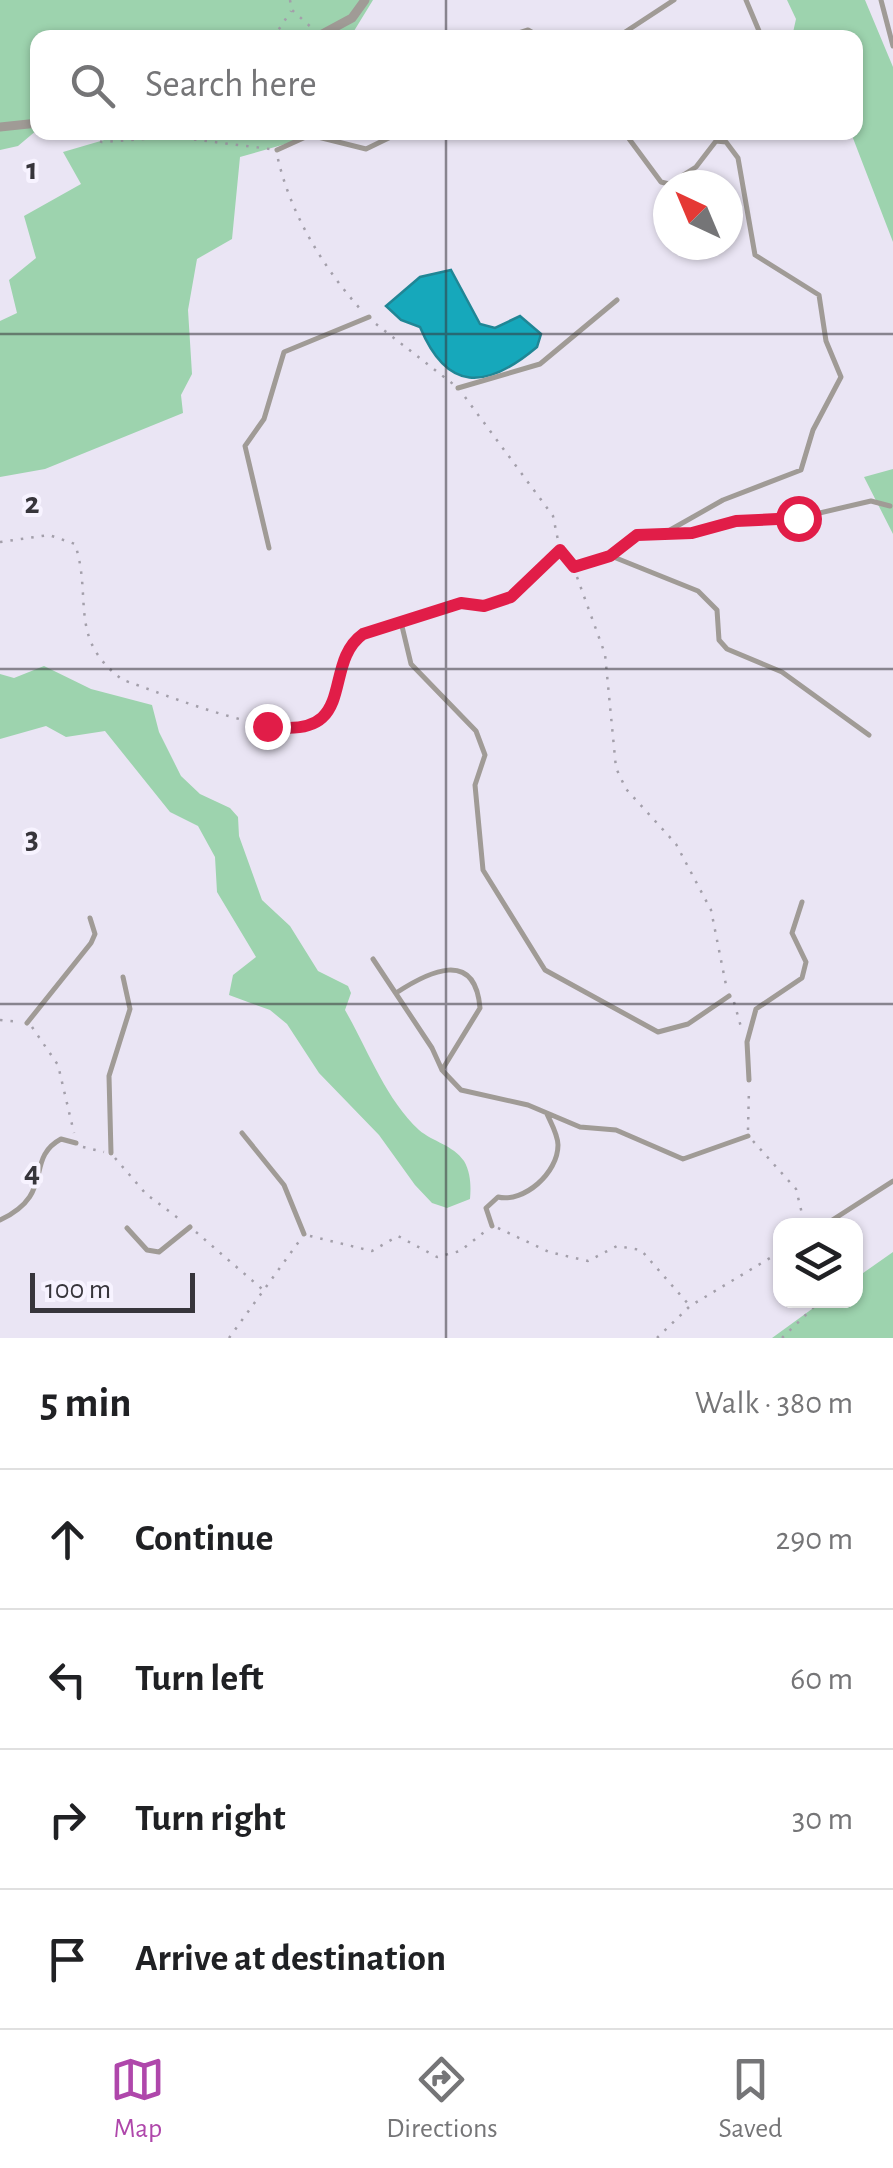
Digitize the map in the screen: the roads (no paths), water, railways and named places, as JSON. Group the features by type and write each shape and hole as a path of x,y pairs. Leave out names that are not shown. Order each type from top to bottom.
{"street":[{"path":"331,30 352,18 364,0"},
{"path":"0,127 30,125"}],"lane":[{"path":"628,30 674,0"},
{"path":"746,0 759,30"},
{"path":"881,0 893,46"},
{"path":"276,150 299,140"},
{"path":"330,140 366,149 385,140"},
{"path":"629,140 661,182 669,184 696,167 716,141 726,142 738,158 755,255 819,296 826,342 840,377 813,430 801,470 723,500 670,530"},
{"path":"458,388 540,364 618,300"},
{"path":"269,548 245,446 264,419 278,360 292,346 369,318"},
{"path":"574,567 610,556 637,535 670,530 692,533 736,521 798,518 871,501 890,506"},
{"path":"610,556 698,591 717,610 721,624 719,640 727,649 782,672 869,736"},
{"path":"402,622 411,664 476,731 485,754 475,784 483,870 545,970 658,1032 688,1024 729,996"},
{"path":"749,1080 746,1042 756,1009 802,978 806,962 792,933 802,902"},
{"path":"26,1023 91,942 94,934 90,918"},
{"path":"372,959 442,1070 460,1090 546,1112 580,1126 616,1130 683,1159 748,1136"},
{"path":"396,994 436,969 452,969 470,980 480,1008 442,1070"},
{"path":"111,1153 109,1076 130,1009 123,977"},
{"path":"492,1226 486,1208 498,1198 510,1200 536,1186 553,1163 558,1144 546,1112"},
{"path":"242,1133 284,1186 304,1234"},
{"path":"0,1220 24,1209 34,1194 44,1152 61,1140 76,1143"},
{"path":"835,1218 893,1181"},
{"path":"126,1228 148,1250 158,1252 190,1226"}],"water":[{"path":"451,270 480,324 495,328 520,316 541,334 537,347 485,377 470,378 442,364 420,327 401,320 386,306 420,277"}]}
